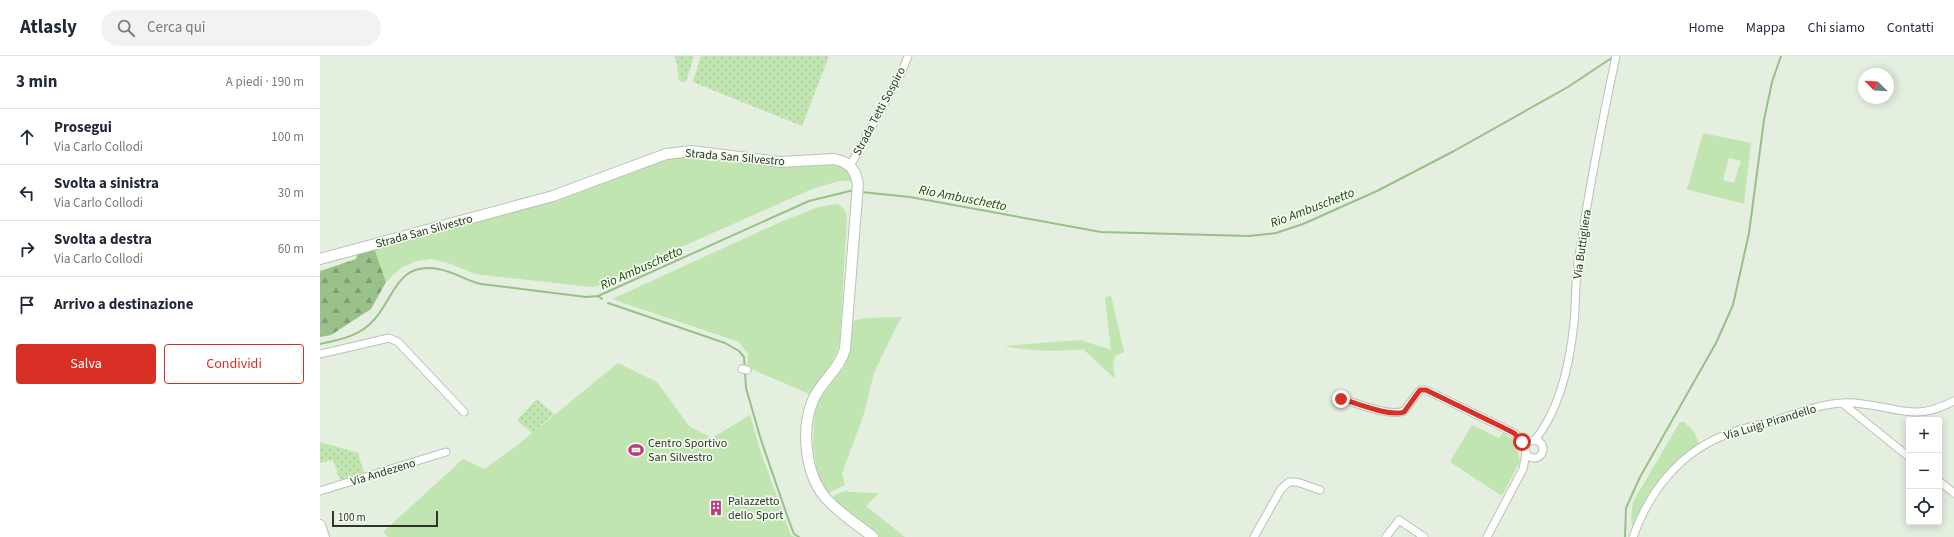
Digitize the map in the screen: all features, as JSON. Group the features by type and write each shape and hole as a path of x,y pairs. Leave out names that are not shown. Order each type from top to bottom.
{"street":[{"name":"Strada Tetti Sospiro","path":"850,166 902,71 908,56"},
{"name":"Via Buttigliera","path":"1538,442 1558,397 1570,354 1574,324 1578,259 1616,56"},
{"name":"Strada San Silvestro","path":"320,259 553,196 666,154 691,151 780,162 834,159 844,162 850,166"},
{"path":"850,166 855,173 858,184 845,349 840,363 813,401 807,424 807,444 813,475 819,489 834,506 873,537"},
{"path":"320,354 389,338 398,342 464,412"},
{"path":"1341,399 1389,412 1400,413 1404,412 1420,390 1426,390 1514,433 1526,444"},
{"name":"Via Luigi Pirandello","path":"1633,537 1652,495 1681,461 1704,446 1725,435 1820,407 1842,403 1915,412 1939,408 1954,401"},
{"path":"1842,403 1906,455"},
{"path":"1487,537 1523,469 1526,454 1524,449 1526,444 1530,441 1538,442 1543,449 1542,454 1533,459 1523,469"},
{"name":"Via Andezeno","path":"320,491 446,452"},
{"path":"1526,454 1533,459"},
{"path":"1254,537 1281,489 1289,482 1297,482 1320,490"},
{"path":"1942,483 1954,493"},
{"path":"1386,537 1399,520 1424,537"}],"green space":[{"path":"674,56 694,56 686,82 679,81 677,64"},
{"path":"701,56 829,56 802,126 693,82"},
{"path":"1703,133 1751,143 1744,204 1686,189","holes":["1729,158 1741,161 1734,183 1723,180"]},
{"path":"686,155 832,163 846,169 853,181 840,181 812,189 625,272 604,284 592,287 475,274 451,264 431,259 417,261 402,267 386,282 374,248 660,160"},
{"path":"836,204 844,209 847,218 840,340 836,354 828,369 819,383 809,394 747,367 748,354 739,342 612,299 785,220 819,207"},
{"path":"374,248 386,282 371,309 331,335 320,337 320,271 356,259 358,253"},
{"path":"1111,295 1124,352 1115,356 1113,364 1115,379 1083,349 1044,350 1004,346 1081,340 1111,350 1105,298"},
{"path":"902,317 874,373 863,417 842,473 845,485 829,493 817,473 813,444 814,419 817,401 844,367 849,354 853,321 865,318"},
{"name":"Centro Sportivo San Silvestro","path":"618,363 657,382 689,426 712,438 750,415 761,453 791,535 795,537 388,537 383,532 463,459 484,469 515,447"},
{"path":"537,399 554,414 532,433 517,420"},
{"path":"1680,422 1684,422 1694,432 1700,445 1674,464 1633,529 1631,518 1633,502"},
{"path":"1472,425 1499,438 1503,433 1515,441 1520,461 1502,496 1450,462"},
{"path":"320,442 358,453 364,473 340,480 333,460 320,463"},
{"path":"847,490 848,492 879,493 866,506 905,537 880,537 833,499 835,495"}],"waterway":[{"path":"1625,537 1626,508 1640,477 1716,343 1733,305 1749,233 1764,120 1772,82 1781,56"},
{"name":"Rio Ambuschetto","path":"861,192 910,197 1101,232 1249,236 1276,233 1303,224 1377,191 1454,151 1568,87 1613,57"},
{"name":"Rio Ambuschetto","path":"320,344 346,337 365,328 378,315 403,277 412,271 423,268 438,269 481,284 586,297 598,296 809,201 855,191"},
{"name":"Rio Ambuschetto","path":"598,296 602,299"},
{"path":"608,303 725,343 739,351 744,357 746,388 761,440 794,534 799,537"}],"place":[{"name":"Centro Sportivo San Silvestro","path":"636,450"},
{"name":"Palazzetto dello Sport","path":"716,508"}],"route":[{"path":"1341,399 1389,412 1400,413 1404,412 1420,390 1426,390 1514,433 1522,442"}]}
